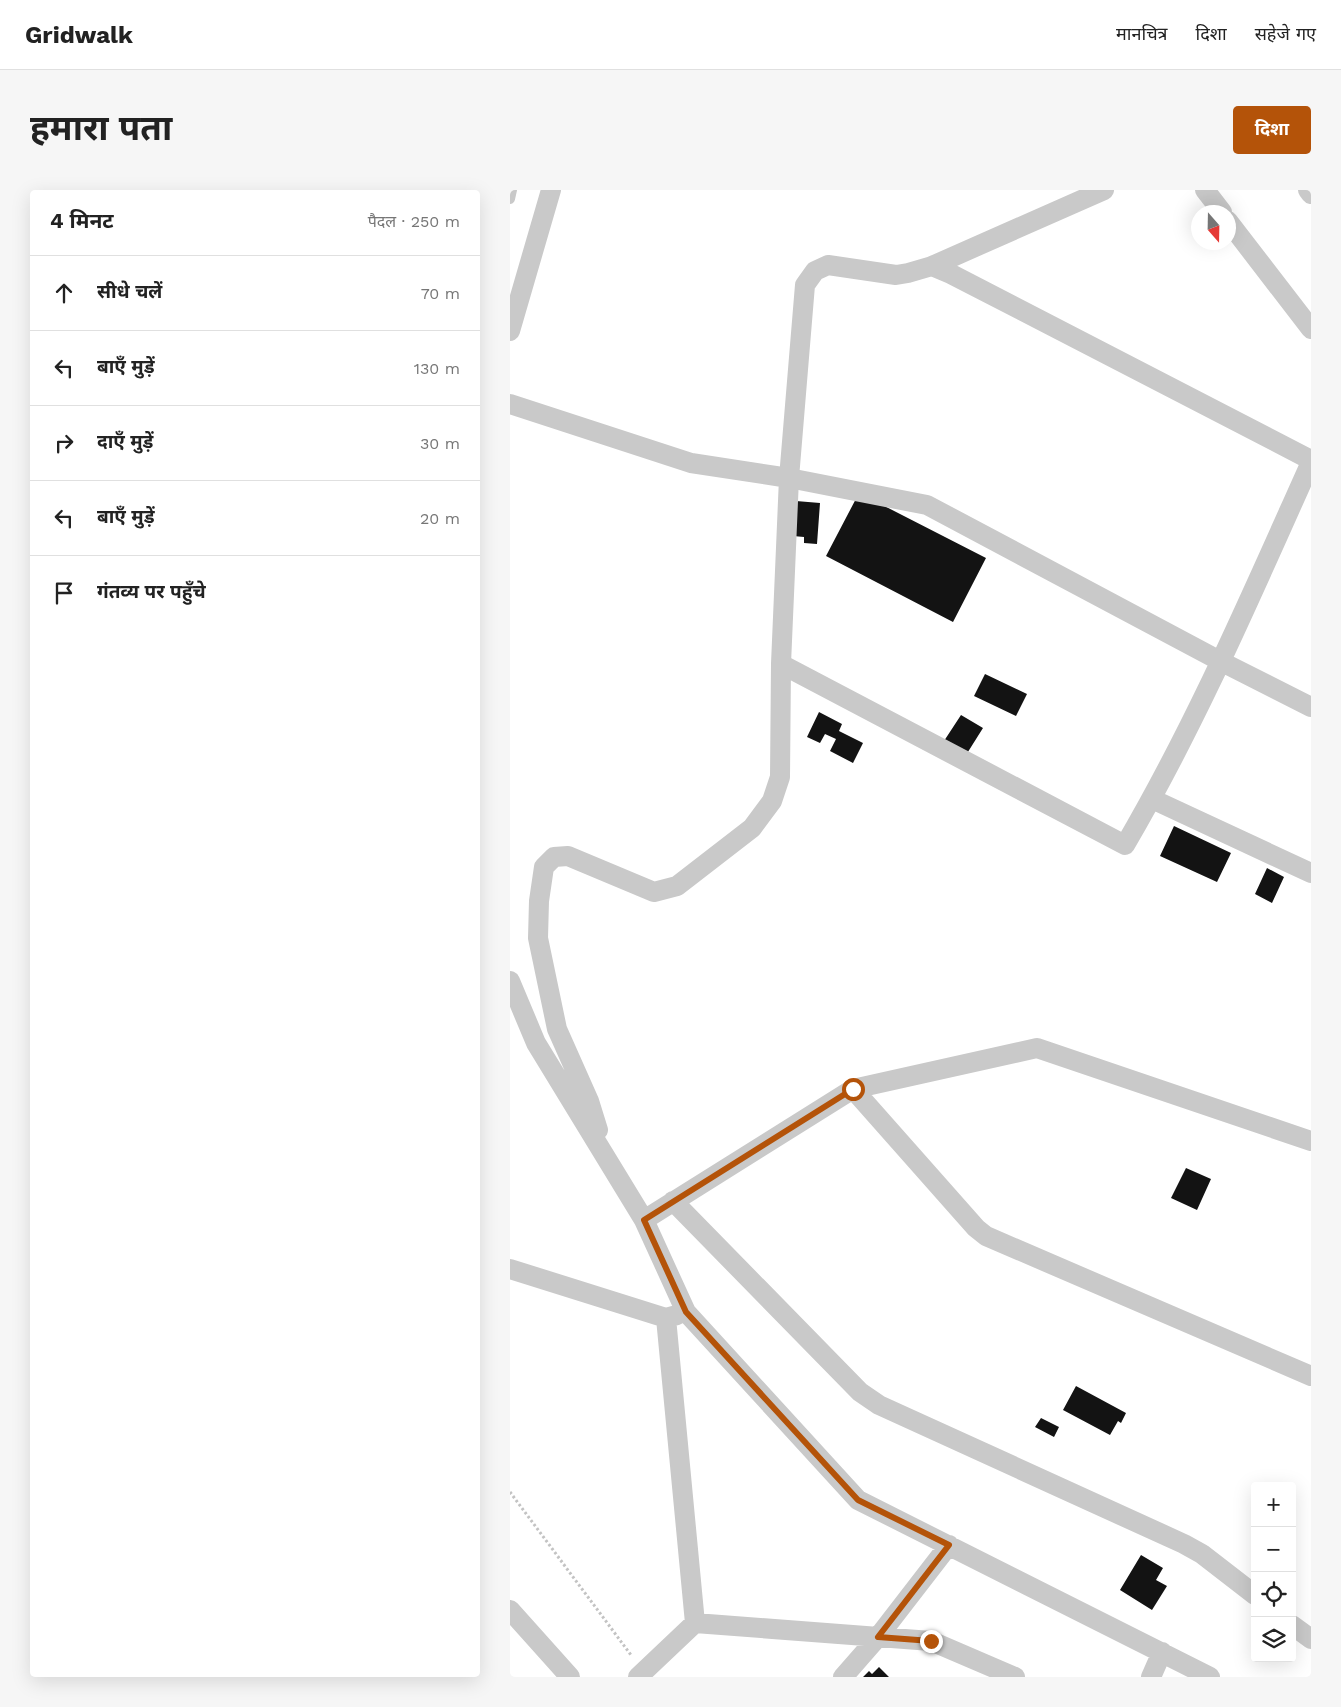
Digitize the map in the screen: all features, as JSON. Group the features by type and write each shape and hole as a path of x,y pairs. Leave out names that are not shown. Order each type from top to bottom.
{"street":[{"path":"510,331 552,190"},
{"path":"604,1154 595,1117 557,1029 538,938 539,901 544,867 554,857 568,856 654,892 677,886 752,828 772,801 780,777 781,664 789,478 805,285 815,271 828,265 896,275 908,274 932,266 1104,190"},
{"path":"1205,190 1217,205"},
{"path":"1308,190 1311,194"},
{"path":"1236,231 1311,329"},
{"path":"781,664 1125,845 1152,799 1222,662 1311,461 951,274 932,266"},
{"path":"510,404 691,463 789,478 927,505 1222,662 1311,707"},
{"path":"1152,799 1311,872"},
{"path":"510,981 536,1043 644,1220 686,1312 858,1500 1210,1677"},
{"path":"644,1220 853,1089 1037,1048 1311,1141"},
{"path":"853,1089 976,1228 986,1236 1311,1376"},
{"path":"673,1201 869,1399 1184,1544 1202,1554 1251,1592"},
{"path":"510,1269 666,1318 686,1312"},
{"path":"666,1318 695,1622"},
{"path":"843,1677 878,1637 949,1545"},
{"path":"510,1610 570,1677"},
{"path":"641,1674 695,1622 931,1641 1015,1677"},
{"path":"1296,1628 1311,1639"},
{"path":"1151,1677 1162,1652"}],"lane":[{"path":"510,199 512,190"}],"path":[{"path":"510,1492 641,1674"}],"building":[{"path":"859,493 986,558 953,622 826,556"},
{"path":"796,501 820,503 817,544 804,543 804,537 793,536"},
{"path":"985,674 1027,694 1016,716 974,696"},
{"path":"819,712 842,724 839,731 863,743 853,763 830,751 836,739 825,734 820,743 807,737"},
{"path":"961,715 983,728 966,755 944,741"},
{"path":"1174,826 1231,853 1217,882 1160,856"},
{"path":"1267,868 1284,877 1272,903 1255,894"},
{"path":"1186,1168 1211,1179 1197,1210 1171,1198"},
{"path":"1076,1386 1126,1413 1121,1423 1118,1421 1110,1435 1063,1410"},
{"path":"1041,1418 1059,1427 1054,1437 1035,1427"},
{"path":"1141,1555 1163,1568 1156,1580 1167,1586 1152,1610 1120,1590"},
{"path":"879,1667 889,1677 863,1677 869,1671 872,1674"}],"route":[{"path":"853,1089 644,1220 686,1312 858,1500 949,1545 878,1637 931,1641"}]}
